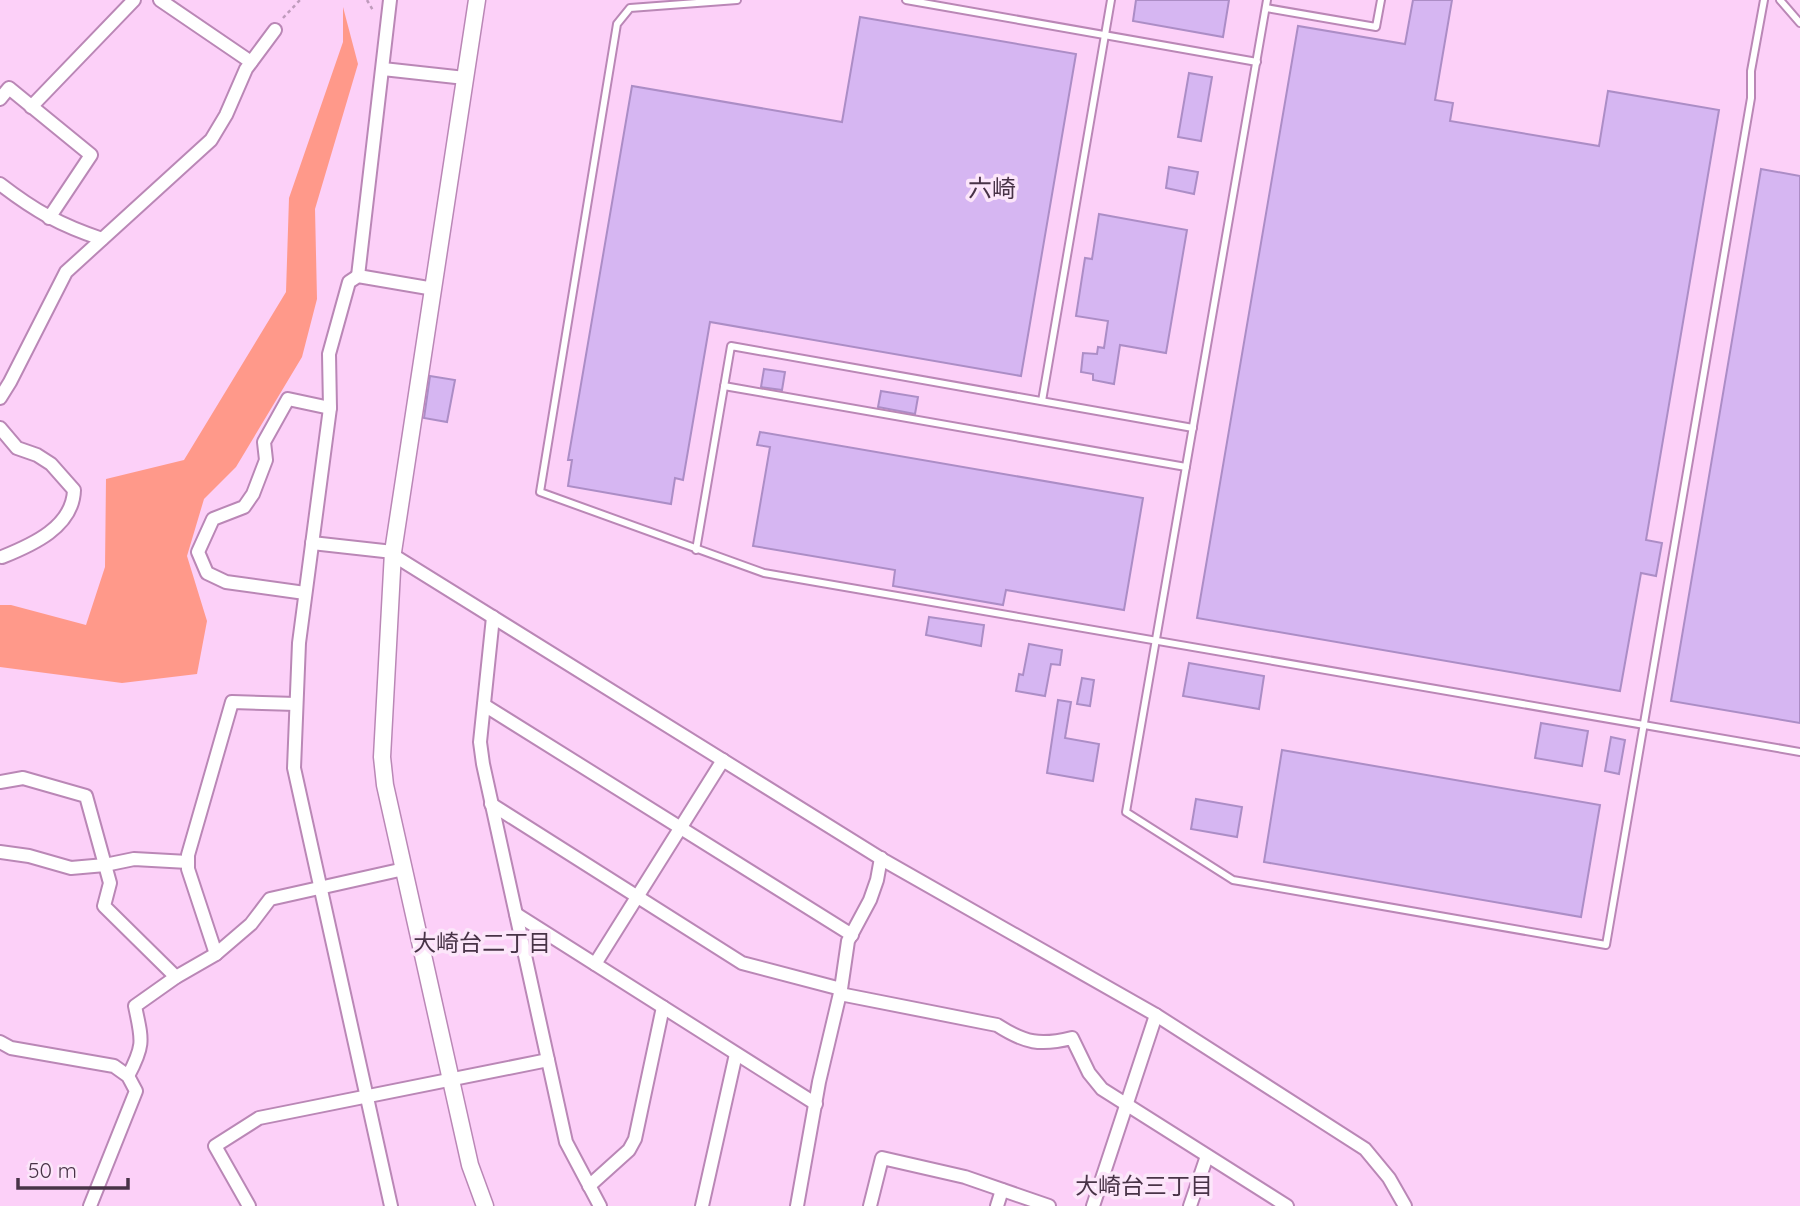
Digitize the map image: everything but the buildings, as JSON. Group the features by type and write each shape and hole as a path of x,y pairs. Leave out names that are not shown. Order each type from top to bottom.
{"street":[{"path":"31,107 134,0"},
{"path":"160,0 251,62"},
{"path":"358,276 390,0"},
{"path":"477,0 393,553 382,757 404,869 470,1165 485,1206"},
{"path":"0,398 66,272 211,140 251,62 275,30"},
{"path":"383,69 465,78"},
{"path":"0,99 9,88 91,155 49,218"},
{"path":"0,184 31,208 63,226 102,239"},
{"path":"391,1206 294,768 296,704 299,643 330,408 329,354 349,282 358,276 434,289"},
{"path":"305,593 226,582 206,573 198,552 213,519 244,507 253,494 266,460 264,442 288,399 330,408"},
{"path":"0,428 17,448 37,455 51,464 74,490 69,514 33,545 2,557"},
{"path":"312,543 393,553 881,858 1156,1015 1365,1149 1389,1178 1405,1206"},
{"path":"493,617 480,742 566,1142 600,1206"},
{"path":"216,954 188,862 232,702 296,704"},
{"path":"484,705 852,935"},
{"path":"595,964 723,760"},
{"path":"0,782 23,778 86,796 110,883 104,906 176,977"},
{"path":"492,804 743,963 841,991 997,1025 1013,1035 1035,1043 1053,1043 1072,1038 1089,1073 1102,1089 1287,1206"},
{"path":"0,852 29,856 71,868 134,859 188,862"},
{"path":"797,1206 841,991 848,941 870,900 881,858"},
{"path":"128,1076 140,1053 142,1039 135,1006 176,977 216,954 251,924 270,899 404,869"},
{"path":"516,914 816,1104"},
{"path":"589,1186 629,1150 635,1139 663,1007"},
{"path":"1093,1206 1156,1015"},
{"path":"0,1042 11,1048 114,1066 128,1076 136,1091 90,1206"},
{"path":"702,1206 736,1054"},
{"path":"249,1206 215,1146 259,1118 548,1060"},
{"path":"1190,1206 1207,1156"},
{"path":"870,1206 882,1158 965,1177 1049,1206"},
{"path":"997,1206 1002,1190"}],"lane":[{"path":"737,0 631,8 617,24 540,492 764,573 1800,752"},
{"path":"906,0 1256,62"},
{"path":"1042,401 1111,0"},
{"path":"1267,0 1126,812 1233,880 1606,945 1751,98 1751,71 1764,0"},
{"path":"1266,8 1376,27 1381,0"},
{"path":"1780,0 1800,23"},
{"path":"696,550 731,346 1193,428"},
{"path":"724,386 1186,467"}],"path":[{"path":"275,30 300,0"}],"shaded area":[{"path":"343,7 358,64 315,209 317,299 302,357 236,467 204,499 187,556 207,621 197,674 122,683 0,667 0,605 11,605 86,625 105,567 106,479 184,460 286,292 289,198 343,42"}],"district":[{"name":"六崎","path":"992,188"},
{"name":"大崎台二丁目","path":"482,942"},
{"name":"大崎台三丁目","path":"1144,1185"}]}
